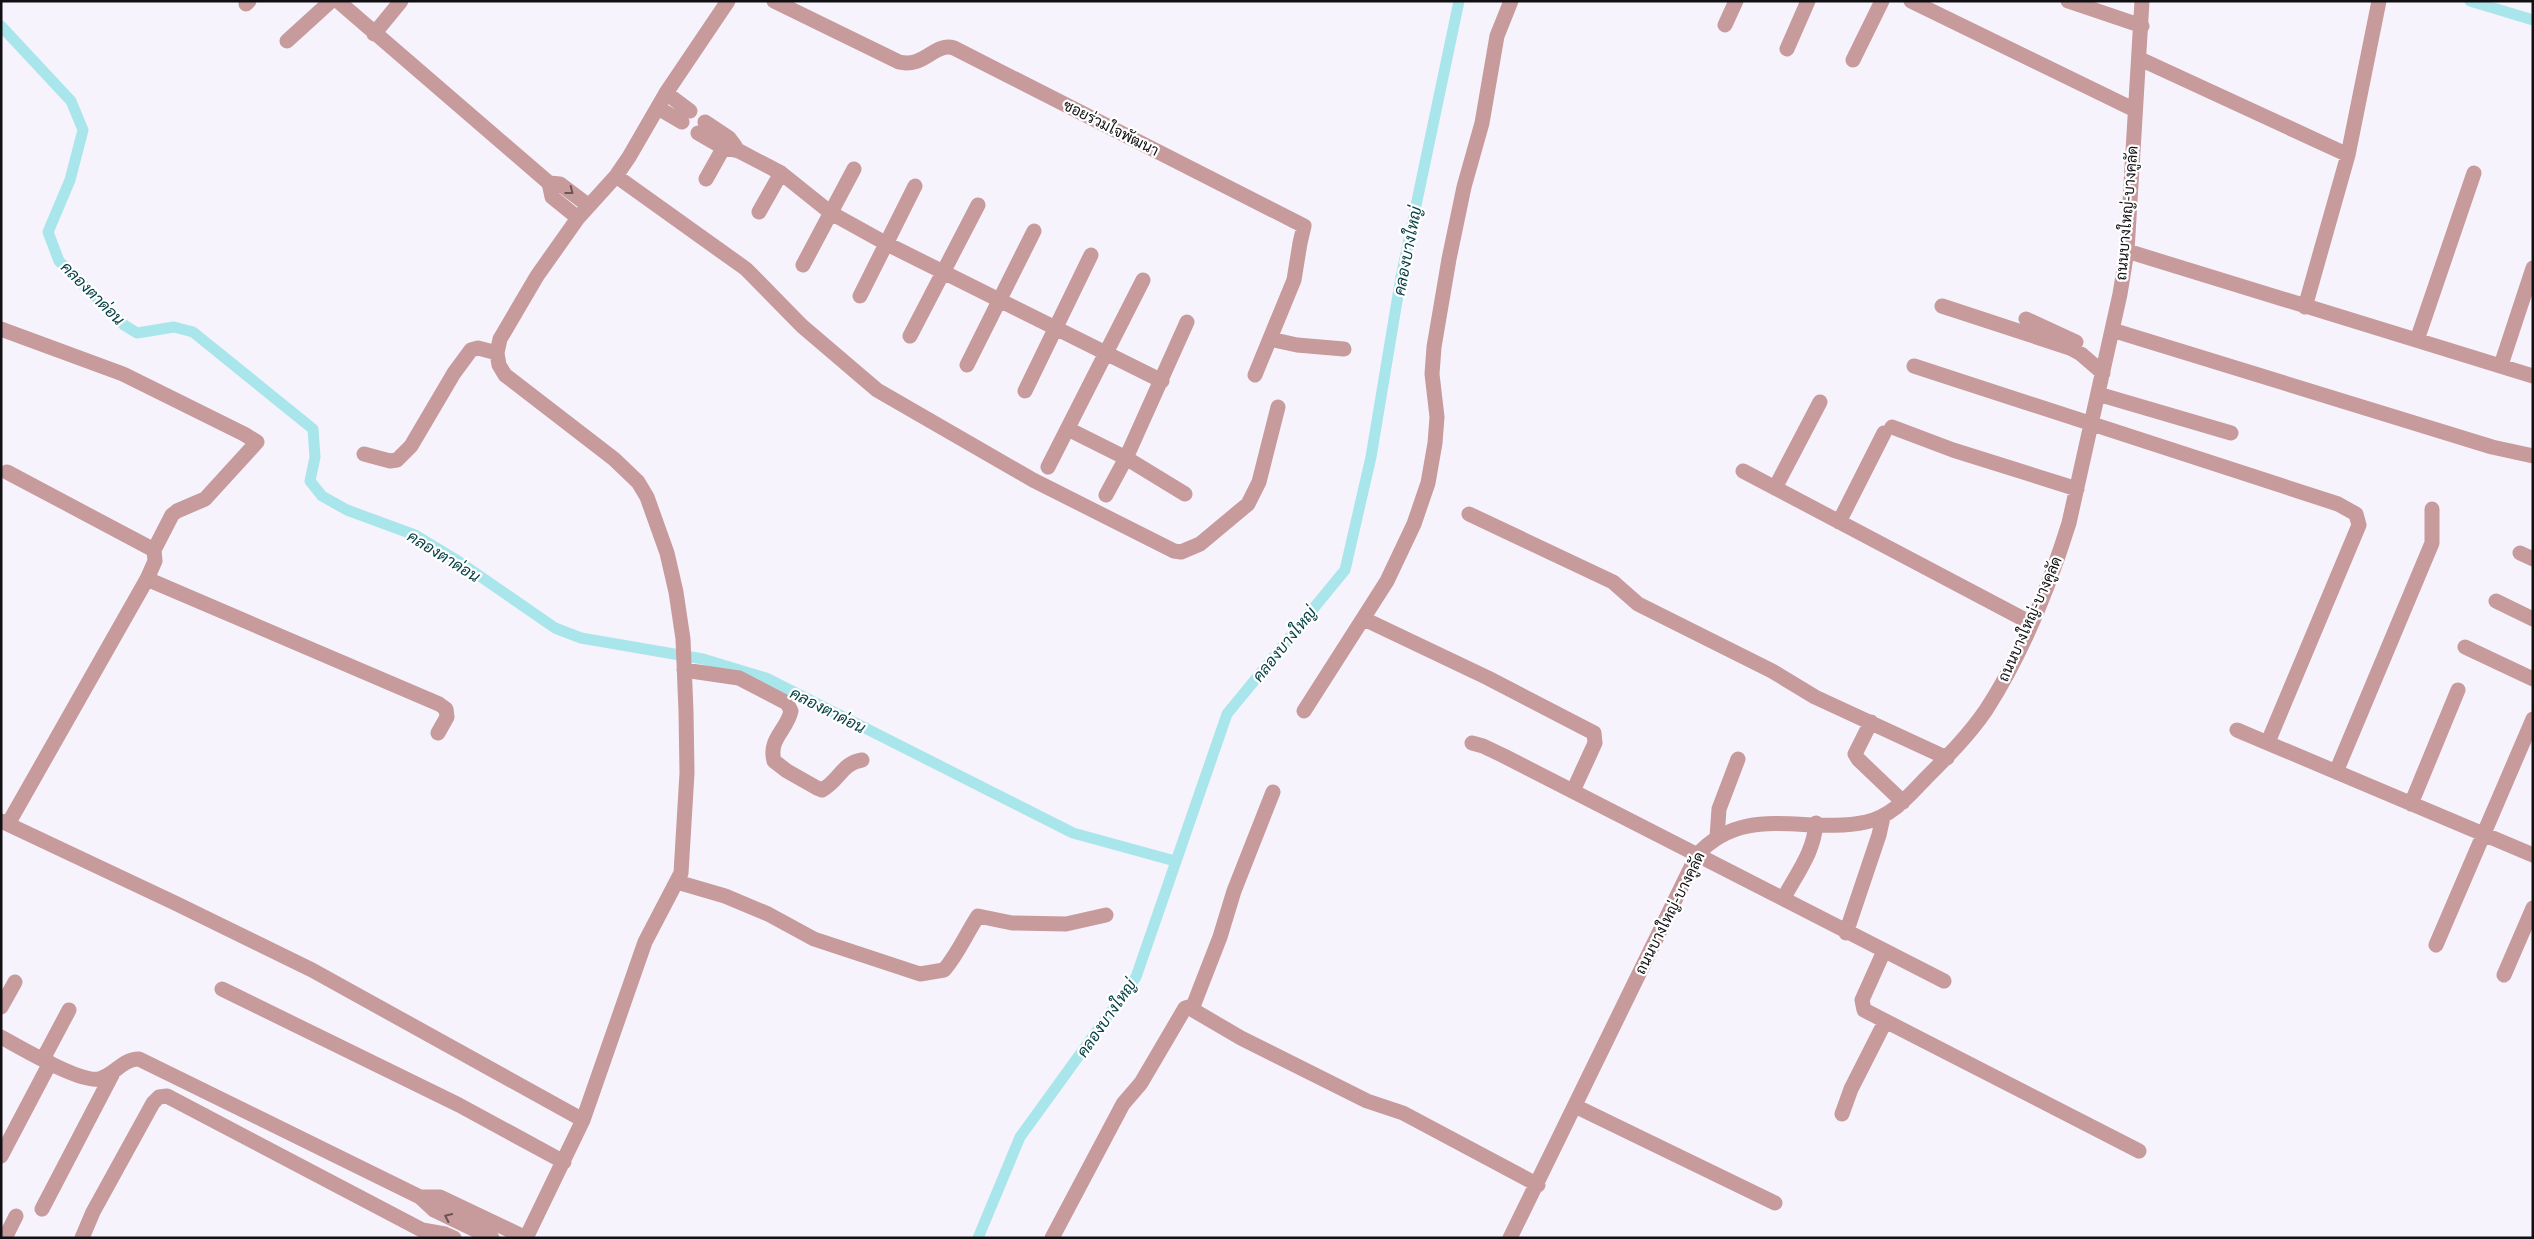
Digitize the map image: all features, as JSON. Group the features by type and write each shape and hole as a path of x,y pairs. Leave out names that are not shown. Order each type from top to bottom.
{"street":[{"path":"287,41 331,1"},
{"path":"338,1 549,183 560,184 589,206"},
{"path":"374,34 402,1"},
{"path":"420,1197 440,1197 526,1238 583,1120 645,942 677,882 683,862 687,773 683,639 668,553 647,497 638,482 614,459 505,374 499,365 498,353 500,339 537,276 578,218 616,176 666,93 728,1"},
{"name":"ซอยร่วมใจพัฒนา","path":"774,1 899,62 916,63 944,47 954,48 1304,226 1294,280 1255,375"},
{"path":"1304,711 1387,581 1414,524 1428,483 1436,443 1437,417 1432,374 1434,347 1453,233 1482,123 1497,36 1511,1"},
{"path":"1725,25 1736,1"},
{"path":"1787,48 1808,1"},
{"path":"1853,60 1882,1"},
{"path":"1911,1 2135,110"},
{"path":"2068,1 2142,26"},
{"name":"ถนนบางใหญ่-บางคูลัด","path":"1510,1238 1538,1185 1697,855 1717,836 1751,824 1863,822 1883,817 1903,802 1947,758 1985,711 1997,691 2031,623 2059,554 2077,489 2112,330 2127,251 2142,1"},
{"path":"2305,307 2348,155 2379,1"},
{"path":"2140,58 2348,155"},
{"path":"658,108 686,117 666,93"},
{"path":"702,128 781,173 832,213 887,244 1162,381"},
{"path":"706,179 731,146"},
{"path":"803,266 854,169"},
{"path":"2417,340 2474,172"},
{"path":"759,212 781,173"},
{"path":"616,176 746,269 802,326 877,390 1033,480 1174,551 1181,552 1200,544 1248,504 1259,482 1278,407"},
{"path":"549,183 552,197 578,218"},
{"path":"860,296 915,186"},
{"path":"910,336 978,205"},
{"path":"967,365 1034,231"},
{"path":"2127,251 2533,376"},
{"path":"1026,391 1091,255"},
{"path":"2501,365 2533,268"},
{"path":"1048,467 1143,280"},
{"path":"1942,306 2070,348 2102,373"},
{"path":"2026,319 2080,345 2086,351 2089,361"},
{"path":"1106,495 1126,458 1188,322"},
{"path":"1,329 123,374 257,442 204,499 172,515 154,550 155,561 147,579 5,823 175,902 312,970 583,1120"},
{"path":"2112,330 2492,446 2533,456"},
{"path":"1270,339 1297,345 1344,349"},
{"path":"364,454 390,461 397,460 410,446 470,350 478,348 498,353"},
{"path":"1914,366 2338,504 2350,510 2359,519 2352,541 2268,742"},
{"path":"2098,394 2231,432"},
{"path":"1775,488 1820,402"},
{"path":"1068,429 1126,458 1185,494"},
{"path":"1839,522 1888,430 2077,489"},
{"path":"1743,471 2031,623"},
{"path":"7,472 154,550"},
{"path":"2336,772 2432,543 2432,509"},
{"path":"1469,514 1613,582 1638,604 1772,671 1815,697 1947,758"},
{"path":"147,579 439,704 446,709 447,717 438,734"},
{"path":"2496,601 2533,619"},
{"path":"1364,619 1488,678 1594,733 1595,743 1573,791"},
{"path":"2465,647 2533,679"},
{"path":"684,667 739,678 786,703 791,711 790,717 773,744 774,760 787,772 817,788 822,790 828,787 848,764 862,760"},
{"path":"2411,804 2458,690"},
{"path":"2436,945 2485,835 2533,719"},
{"path":"1871,722 1855,754 1903,802"},
{"path":"2236,730 2533,855"},
{"path":"1472,743 1483,746 1573,791 1846,933 1944,981"},
{"path":"1717,836 1719,809 1738,759"},
{"path":"1192,1009 1220,937 1240,874 1273,792"},
{"path":"1846,933 1883,817"},
{"path":"1787,892 1810,851 1815,839 1816,823"},
{"path":"677,882 725,896 768,914 814,939 920,974 944,970 955,957 966,933 978,916 1012,923 1066,924 1106,915"},
{"path":"2504,975 2533,908"},
{"path":"1884,951 1861,1006 1864,1010 2139,1151"},
{"path":"1,1007 15,982"},
{"path":"222,989 450,1101 564,1162"},
{"path":"1052,1238 1126,1098 1141,1083 1185,1008 1192,1009 1241,1038 1367,1101 1403,1113 1538,1185"},
{"path":"1,1156 69,1010"},
{"path":"1842,1114 1855,1081 1886,1022"},
{"path":"1,1037 46,1061 90,1080 106,1077 131,1059 139,1059 420,1197 434,1210 492,1238"},
{"path":"42,1209 114,1071"},
{"path":"82,1238 93,1212 153,1103 159,1096 167,1096 426,1234 445,1234 454,1238"},
{"path":"1576,1106 1775,1203"},
{"path":"5,1238 16,1216"}],"waterway":[{"name":"คลองบางใหญ่","path":"978,1238 1020,1137 1136,977 1227,714 1345,570 1371,457 1401,277 1459,1"},
{"path":"2470,1 2533,20"},
{"name":"คลองตาด่อน","path":"1,26 71,101 83,130 70,180 48,232 59,261 124,325 137,333 174,327 193,332 313,429 315,457 310,481 322,496 347,510 415,535 458,561 555,628 581,638 703,659 766,678 1073,833 1175,861"}]}
